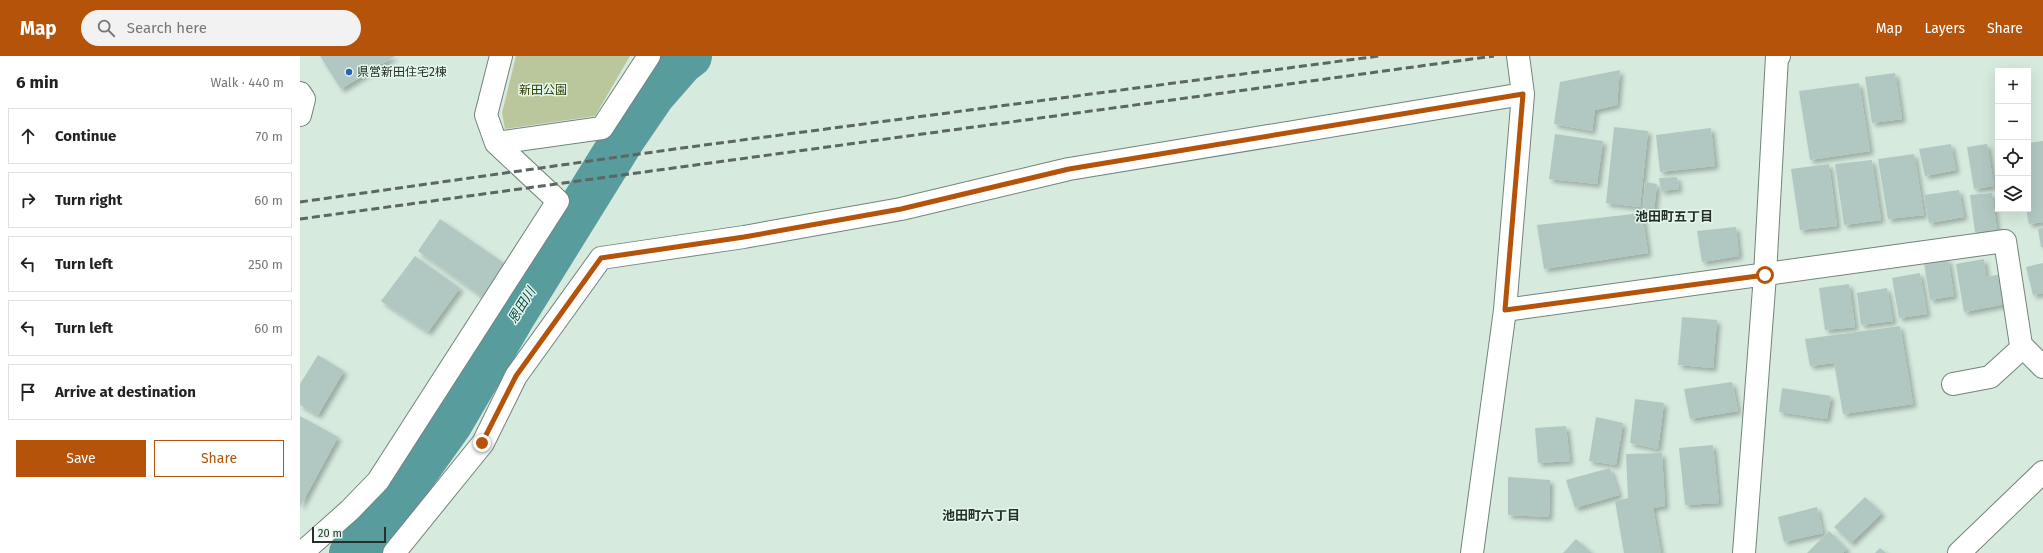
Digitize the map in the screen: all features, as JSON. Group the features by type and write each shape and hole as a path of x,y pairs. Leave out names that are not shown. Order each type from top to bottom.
{"street":[{"path":"300,552 305,550 350,510 378,481 558,201 496,143 486,115 501,56"},
{"path":"496,143 602,128 649,56"},
{"path":"1472,553 1505,310 1523,94 1518,56"},
{"path":"1744,553 1765,275 1777,56 1779,56"},
{"path":"300,93 304,99 300,115"},
{"path":"394,553 482,443 516,376 601,258 744,237 901,209 1069,169 1523,94"},
{"path":"1505,310 2005,241 2021,344 2043,367"},
{"path":"1952,384 1990,377 2023,346"},
{"path":"1959,553 2043,472"}],"green space":[{"name":"新田公園","path":"516,56 630,56 595,116 505,129 502,113"}],"building":[{"name":"県営新田住宅2棟","path":"320,56 395,56 341,89"},
{"path":"1620,70 1617,105 1595,110 1592,131 1554,124 1560,82"},
{"path":"1895,73 1902,119 1872,123 1865,77"},
{"path":"1859,83 1870,151 1810,160 1799,91"},
{"path":"1614,127 1648,131 1640,207 1606,203"},
{"path":"1711,128 1715,166 1660,172 1656,135"},
{"path":"1555,134 1603,141 1597,184 1549,179"},
{"path":"2043,141 2043,222 2029,224 2027,212 2031,212 2031,143"},
{"path":"1951,144 1956,170 1925,176 1919,149"},
{"path":"1987,144 1994,186 1974,189 1967,147"},
{"path":"1914,154 1924,215 1888,219 1878,159"},
{"path":"1872,160 1881,220 1844,225 1835,164"},
{"path":"1829,164 1837,226 1800,230 1791,169"},
{"path":"1677,177 1679,189 1661,191 1659,178"},
{"path":"1645,182 1657,184 1654,210 1643,208"},
{"path":"1959,190 1964,217 1929,223 1924,195"},
{"path":"1992,193 1997,230 1975,232 1970,195"},
{"path":"1642,213 1648,253 1544,269 1537,225"},
{"path":"440,219 507,265 483,297 418,251"},
{"path":"1736,227 1739,256 1702,262 1697,231"},
{"path":"2043,228 2043,247 2041,247 2038,229"},
{"path":"415,256 460,288 428,332 381,301"},
{"path":"1948,259 1954,296 1930,300 1924,263"},
{"path":"1984,259 1986,277 2006,273 2011,303 1964,312 1956,264"},
{"path":"2043,263 2043,293 2033,295 2026,267"},
{"path":"1920,273 1927,314 1899,318 1892,278"},
{"path":"1849,284 1855,327 1825,330 1819,288"},
{"path":"1887,288 1893,321 1861,325 1857,293"},
{"path":"1682,317 1717,320 1713,368 1678,365"},
{"path":"1900,326 1913,404 1843,414 1834,363 1810,366 1805,339"},
{"path":"318,355 344,371 318,415 300,405 300,384"},
{"path":"1732,382 1738,411 1690,419 1684,389"},
{"path":"1782,388 1831,396 1827,419 1779,412"},
{"path":"1635,399 1664,403 1658,449 1630,443"},
{"path":"300,416 338,437 300,507"},
{"path":"1596,417 1623,423 1616,465 1589,461"},
{"path":"1566,426 1570,461 1538,463 1535,428"},
{"path":"1713,445 1719,503 1685,505 1679,448"},
{"path":"1662,453 1665,506 1653,508 1661,553 1624,553 1615,501 1628,498 1626,454"},
{"path":"1610,468 1619,495 1575,508 1566,480"},
{"path":"1508,477 1550,480 1549,517 1508,515"},
{"path":"1865,497 1882,513 1851,543 1834,527"},
{"path":"1817,507 1823,533 1784,542 1778,517"},
{"path":"1829,531 1847,549 1843,553 1807,553"},
{"path":"1576,539 1592,553 1563,553"},
{"path":"1880,548 1886,553 1875,553"}],"waterway":[{"name":"恩田川","path":"351,553 369,538 451,423 514,315 625,136 653,95 681,63 690,56"}],"railway":[{"path":"300,202 682,148 1379,56"},
{"path":"300,219 1494,56"}],"place":[{"name":"県営新田住宅2棟","path":"349,72"}],"district":[{"name":"池田町五丁目","path":"1674,216"},
{"name":"池田町六丁目","path":"981,515"}],"route":[{"path":"482,443 516,376 601,258 744,237 901,209 1069,169 1523,94 1505,310 1765,275"}]}
